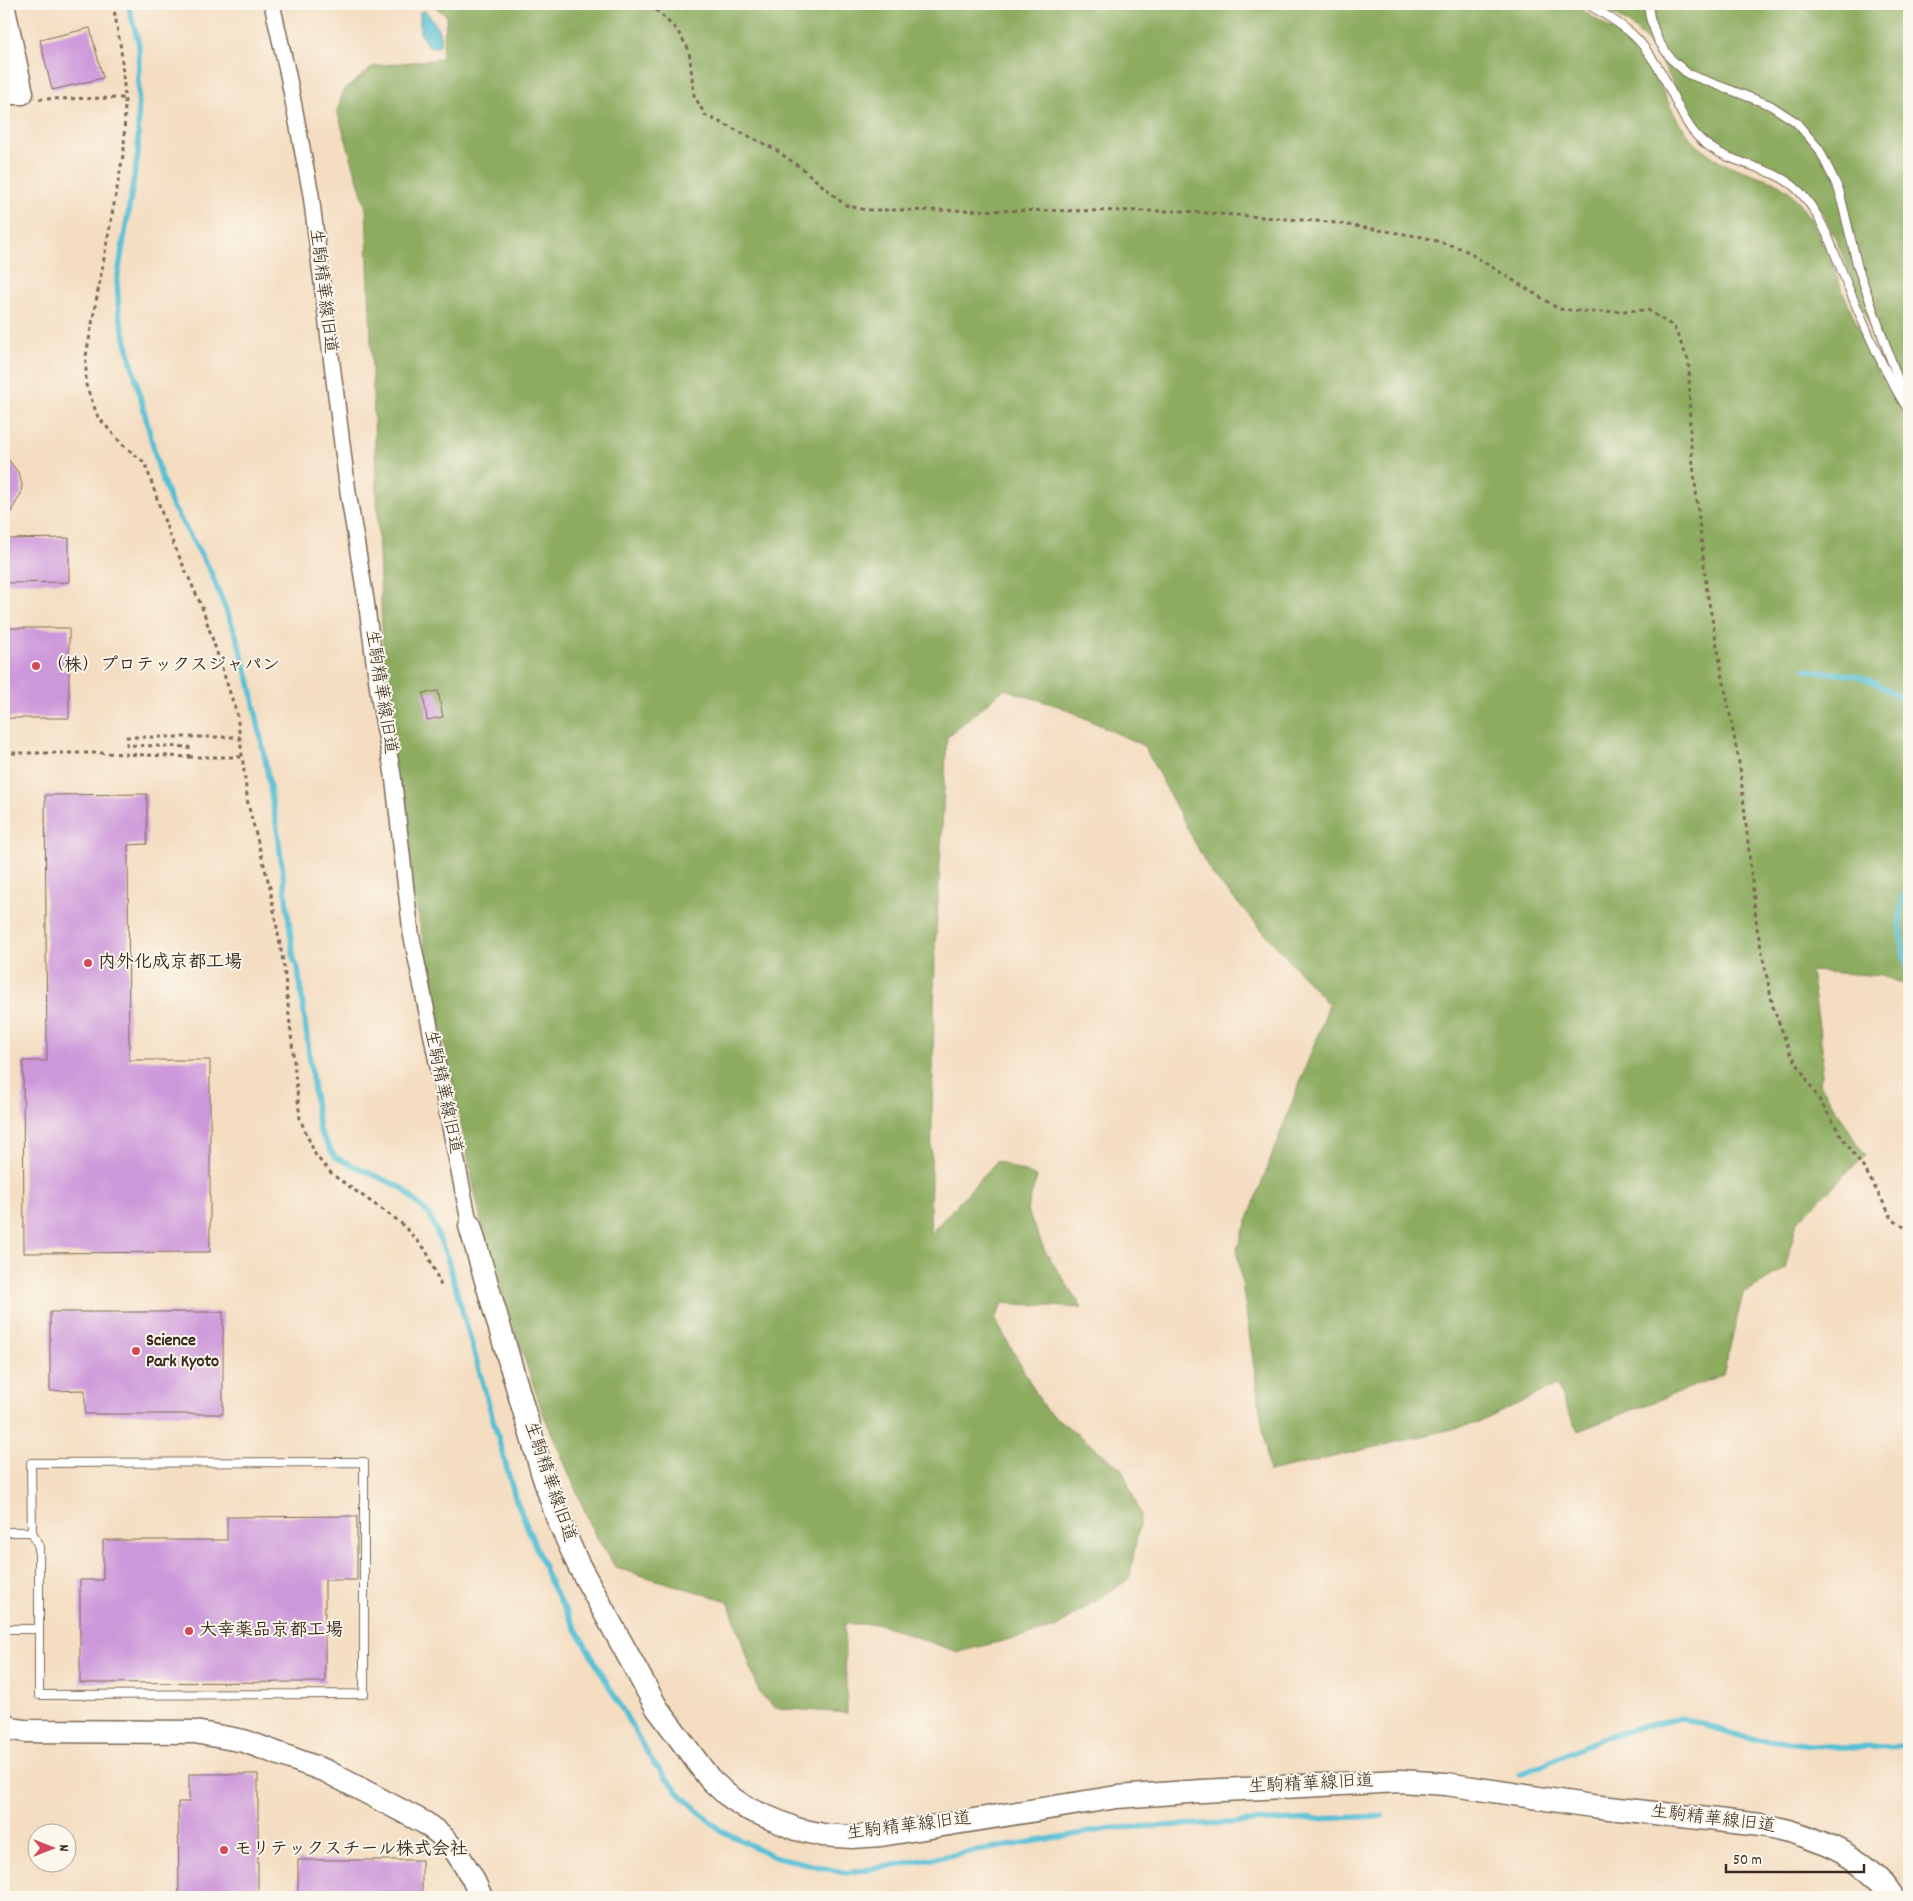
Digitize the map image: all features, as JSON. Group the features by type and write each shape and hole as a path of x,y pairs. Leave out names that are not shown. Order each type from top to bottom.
{"street":[{"name":"生駒精華線旧道","path":"272,4 311,195 348,492 366,600 379,698 393,775 411,933 470,1226 557,1517 578,1564 657,1708 709,1778 726,1794 746,1808 796,1829 823,1835 852,1837 881,1835 1116,1797 1400,1780 1446,1784 1592,1806 1761,1825 1786,1830 1805,1836 1850,1857 1868,1869 1892,1897"},
{"path":"4,9 13,93"},
{"path":"4,1723 12,1729 25,1731 195,1732 244,1741 326,1772 425,1823 441,1835 457,1853 472,1877 480,1897"}],"lane":[{"path":"1587,4 1634,36 1659,68 1688,125 1698,137 1723,156 1778,176 1802,194 1819,220 1840,263 1874,348 1895,389 1909,411"},
{"path":"1648,4 1650,18 1658,40 1671,59 1688,74 1770,105 1796,122 1819,149 1838,190 1858,268 1909,411"},
{"path":"364,1462 364,1694 39,1695 39,1547 32,1532 31,1463 364,1462"},
{"path":"4,1532 32,1532"},
{"path":"4,1629 39,1629"}],"path":[{"path":"113,4 121,50 125,98 124,150 86,356 86,385 98,417 122,444 145,463 169,534 205,616 237,714 248,804 270,888 284,967 300,1119 316,1156 333,1175 400,1222 426,1250 441,1286"},
{"path":"650,4 677,30 689,50 694,95 705,116 773,148 804,170 845,205 866,210 1181,212 1329,222 1423,237 1463,249 1559,309 1592,312 1648,310 1674,327 1689,362 1690,438 1707,592 1740,768 1757,928 1773,1007 1790,1052 1842,1137 1867,1173 1893,1220 1909,1230"},
{"path":"13,93 33,99 125,98"},
{"path":"189,757 189,747 127,745 127,737 240,737"},
{"path":"4,754 104,753 189,757 242,757"}],"green space":[{"path":"432,4 1573,4 1629,41 1653,72 1674,114 1693,142 1720,162 1775,182 1788,190 1813,223 1833,265 1878,372 1909,422 1909,979 1903,984 1882,976 1811,971 1823,1055 1820,1084 1865,1155 1797,1222 1785,1269 1743,1294 1723,1375 1578,1431 1556,1385 1478,1423 1269,1472 1237,1248 1329,1005 1211,873 1144,746 1061,707 1004,689 947,737 935,952 930,1234 997,1161 1037,1177 1027,1210 1045,1251 1082,1308 1003,1303 995,1319 1045,1409 1122,1469 1141,1515 1129,1579 1055,1628 958,1652 880,1624 844,1624 847,1713 776,1708 760,1694 728,1601 616,1568 595,1535 543,1413 486,1246 387,764 366,208 337,110 344,90 374,66 441,59 447,16"},
{"path":"1598,4 1909,4 1909,401 1879,344 1834,234 1813,199 1793,179 1767,166 1726,151 1702,134 1690,118 1668,73 1648,43 1634,28"}],"water":[{"path":"425,11 435,23 439,32 439,47 428,47 420,33 420,12"}],"building":[{"path":"90,28 103,78 52,90 40,40"},
{"path":"4,453 19,474 22,484 21,494 4,524"},
{"path":"69,538 69,582 4,583 4,539"},
{"name":"（株）プロテックスジャパン","path":"4,628 69,628 69,718 4,718"},
{"path":"438,691 443,717 427,720 423,693"},
{"name":"内外化成京都工場","path":"147,794 147,844 128,845 129,1060 210,1060 210,1252 24,1253 23,1061 47,1061 45,795"},
{"name":"Science Park Kyoto","path":"50,1312 223,1312 223,1414 85,1414 85,1390 50,1391"},
{"name":"大幸薬品京都工場","path":"357,1516 357,1580 325,1580 325,1682 80,1683 80,1580 103,1580 103,1540 227,1540 227,1517"},
{"name":"モリテックスチール株式会社","path":"189,1774 258,1774 258,1897 179,1897 178,1802 189,1802"},
{"path":"298,1860 422,1860 422,1897 298,1897"}],"waterway":[{"path":"128,4 139,45 138,153 117,281 119,314 160,473 172,505 210,570 236,635 250,683 278,835 294,960 298,968 319,1130 335,1157 402,1188 430,1216 447,1257 515,1497 553,1589 652,1761 683,1797 720,1830 773,1856 846,1873 1114,1828 1382,1816"},
{"path":"1805,669 1863,678 1909,703"},
{"path":"1909,886 1904,893 1900,915 1904,954 1909,973"},
{"path":"1520,1775 1604,1737 1681,1718 1747,1738 1841,1748 1909,1746"}],"place":[{"name":"（株）プロテックスジャパン","path":"36,666"},
{"name":"内外化成京都工場","path":"88,963"},
{"name":"Science Park Kyoto","path":"136,1351"},
{"name":"大幸薬品京都工場","path":"189,1631"},
{"name":"モリテックスチール株式会社","path":"224,1850"}]}
